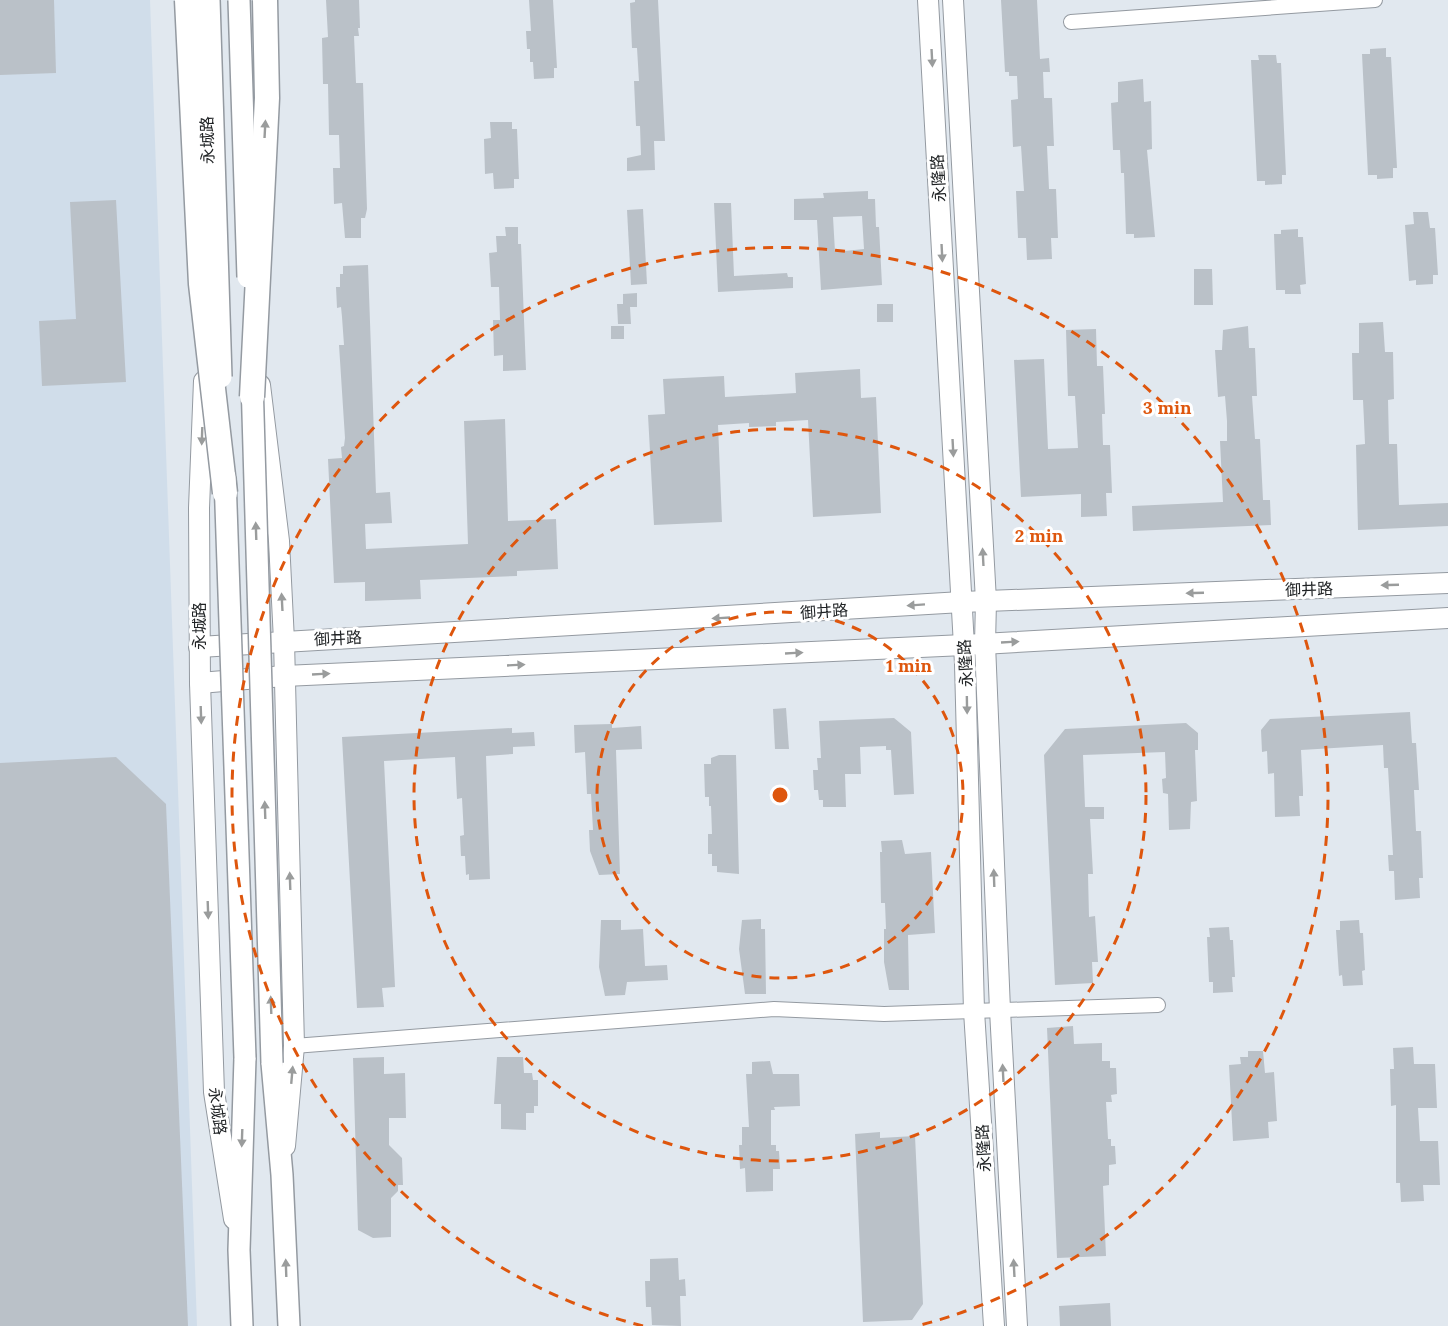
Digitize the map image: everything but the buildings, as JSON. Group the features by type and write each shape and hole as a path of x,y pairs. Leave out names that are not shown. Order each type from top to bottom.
{"highway":[{"path":"187,0 201,284 225,493"},
{"path":"252,397 267,98 265,0"}],"main road":[{"name":"永城路","path":"209,0 244,1058 239,1250 242,1326"},
{"path":"241,0 273,1063 282,1175 288,1326"}],"street":[{"name":"永城路","path":"204,0 209,251 199,508 199,647 214,1092 239,1250"},
{"path":"241,0 251,272 258,374 279,541 284,641 294,1046 282,1175"},
{"name":"永隆路","path":"928,0 962,602 975,1011 994,1326"},
{"name":"永隆路","path":"953,0 986,601 985,644 1000,1010 1017,1326"},
{"path":"1071,22 1376,0"},
{"name":"御井路","path":"199,647 962,602 1448,583"},
{"path":"200,682 284,676 985,644 1448,618"},
{"path":"294,1046 774,1009 884,1014 1158,1005"}],"shaded area":[{"path":"0,0 150,0 197,1326 0,1326"}]}
